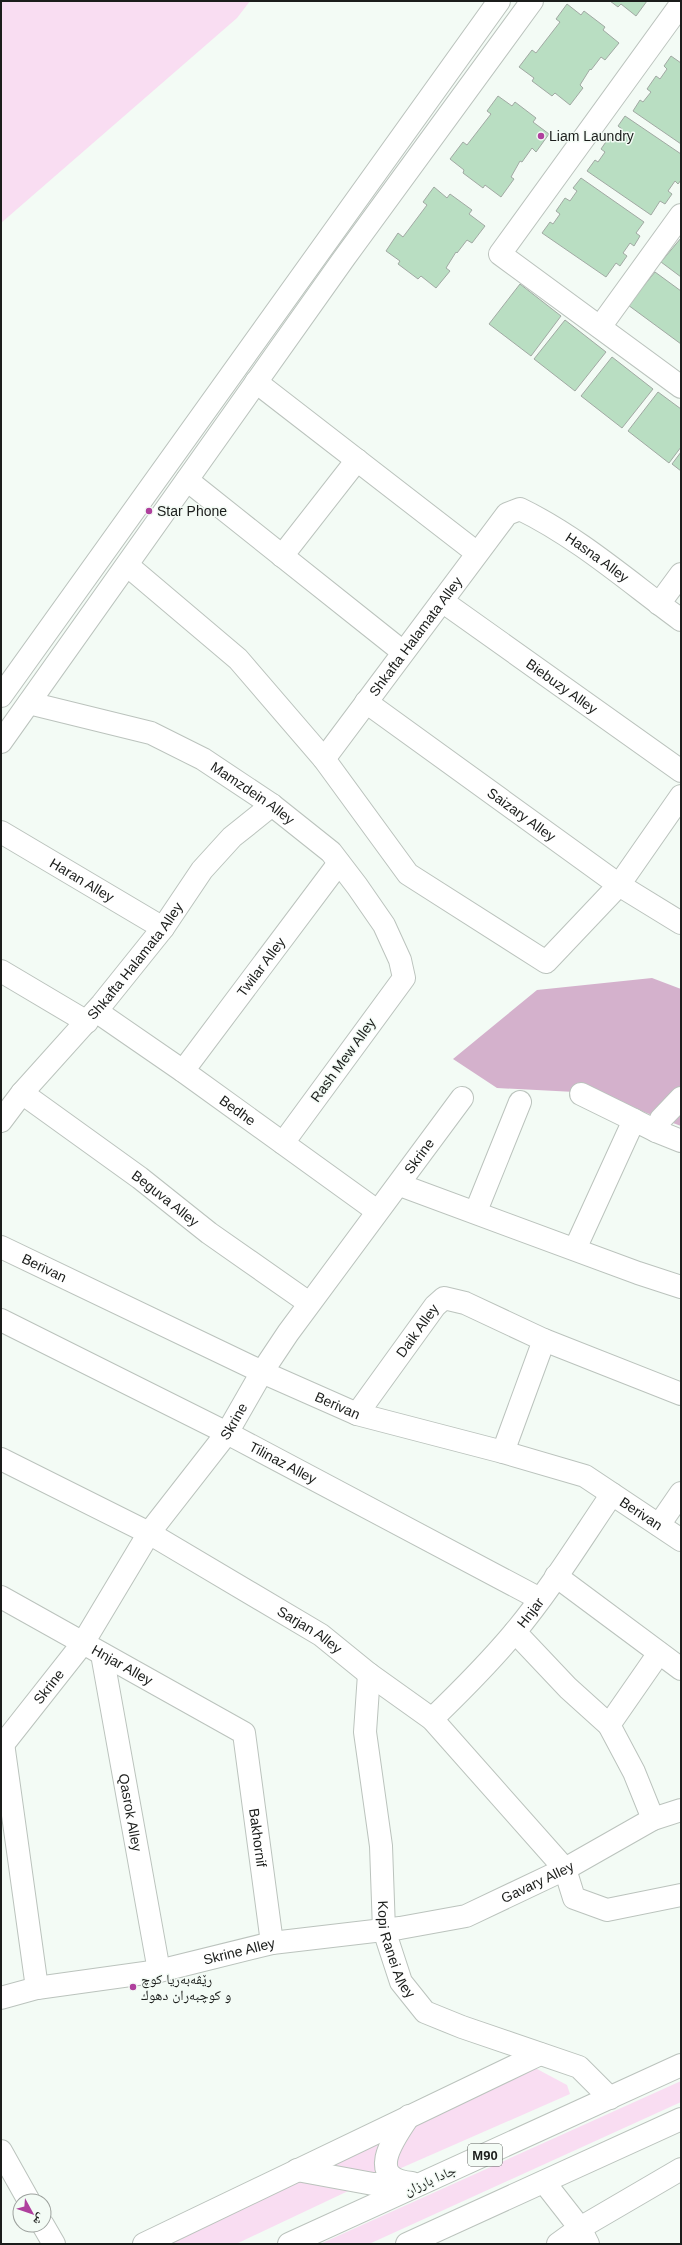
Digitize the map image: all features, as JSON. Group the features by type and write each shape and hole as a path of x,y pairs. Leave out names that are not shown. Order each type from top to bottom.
{"main road":[{"path":"1,696 498,1"},
{"path":"1,742 345,257 532,1"},
{"path":"681,4 500,254 681,387"},
{"path":"600,328 681,215"},
{"path":"256,382 476,553"},
{"path":"282,556 356,460"},
{"path":"186,480 403,652"},
{"name":"Hasna Alley","path":"507,514 520,510 538,518 589,552 681,620"},
{"name":"Shkafta Halamata Alley","path":"324,759 476,553 507,514"},
{"path":"127,565 238,659 324,759 408,874 546,962 619,885 681,796"},
{"path":"658,604 681,574"},
{"name":"Biebuzy Alley","path":"442,601 681,772"},
{"name":"Saizary Alley","path":"366,702 619,885 681,922"},
{"name":"Mamzdein Alley","path":"29,703 151,733 203,759 272,805 331,852 384,925 400,960 404,978"},
{"name":"Shkafta Halamata Alley","path":"4,1112 91,1017 163,928 202,870 232,837 272,805"},
{"name":"Haran Alley","path":"1,832 163,928"},
{"name":"Twilar Alley","path":"183,1071 339,863"},
{"name":"Bedhe","path":"1,971 91,1017 183,1071 377,1212"},
{"name":"Rash Mew Alley","path":"283,1143 404,978"},
{"name":"Beguva Alley","path":"22,1094 140,1178 209,1233 309,1303"},
{"path":"581,1094 656,1132 681,1141"},
{"name":"Skrine","path":"2,1744 83,1643 148,1533 227,1433 262,1372 309,1303 377,1212 400,1185 462,1098"},
{"path":"656,1132 661,1119 681,1098"},
{"path":"476,1212 520,1102"},
{"path":"575,1249 634,1120"},
{"path":"400,1185 638,1273 681,1287"},
{"name":"Berivan","path":"1,1247 262,1372 357,1414 503,1452 585,1476 681,1540"},
{"name":"Daik Alley","path":"357,1414 435,1306 444,1298 465,1303 544,1340 681,1394"},
{"name":"Tilinaz Alley","path":"1,1320 227,1433 540,1599"},
{"path":"503,1452 544,1340"},
{"name":"Sarjan Alley","path":"1,1460 148,1533 321,1635 369,1674 432,1719 565,1869"},
{"path":"659,1525 681,1493"},
{"name":"Hnjar","path":"432,1719 479,1674 515,1632 540,1599 612,1494"},
{"path":"556,1576 681,1669"},
{"name":"Hnjar Alley","path":"1,1597 244,1733"},
{"path":"515,1632 568,1688 609,1725 634,1772 653,1819"},
{"path":"609,1725 659,1653"},
{"name":"Qasrok Alley","path":"102,1654 159,1971"},
{"name":"Kopi Ranei Alley","path":"369,1674 365,1732 381,1846 384,1930 401,1982 425,2012 579,2067 610,2098"},
{"name":"Bakhornif","path":"244,1733 272,1943"},
{"path":"2,1744 38,1988"},
{"name":"Gavary Alley","path":"384,1930 466,1916 565,1869 653,1819 681,1810"},
{"path":"565,1869 574,1898 607,1910 681,1895"},
{"name":"Skrine Alley","path":"1,1998 38,1988 159,1971 272,1943 384,1930"},
{"path":"144,2244 540,2054"},
{"name":"جادا بارزان","path":"289,2244 681,2066"},
{"path":"409,2116 390,2143 386,2154 386,2165 391,2175 399,2181 421,2184"},
{"path":"407,2244 681,2119"},
{"path":"1,2151 25,2193"},
{"path":"558,2244 584,2236 681,2169"},
{"path":"297,2170 373,2184 421,2184"},
{"path":"544,2182 584,2236"},
{"path":"48,2233 54,2244"}],"shaded area":[{"path":"1,1 250,1 237,18 1,223"},
{"path":"652,978 681,989 681,1126 594,1093 497,1088 453,1059 537,990"},
{"path":"522,2066 537,2069 567,2085 570,2094 392,2172 404,2127"},
{"path":"681,2081 681,2102 369,2244 320,2244"},
{"path":"404,2121 387,2173 369,2181 309,2169"},
{"path":"298,2172 363,2184 236,2244 153,2244"}],"building":[{"path":"610,1 647,1 636,16 621,4 618,7"},
{"path":"567,4 581,15 584,11 605,27 603,30 619,43 605,60 601,57 591,70 590,69 580,85 583,88 570,105 555,93 552,96 532,81 534,78 519,67 532,50 536,53 560,22 556,19"},
{"path":"671,56 681,63 681,144 633,111 640,100 643,102 651,92 647,89 656,76 660,79 667,69 664,66"},
{"path":"498,96 512,106 515,102 536,118 533,122 549,134 536,152 532,148 522,162 520,161 511,177 514,179 501,197 485,185 483,188 463,173 464,170 450,159 463,142 467,145 491,114 487,111"},
{"path":"625,116 681,154 681,180 678,184 675,181 668,191 672,194 665,204 660,201 651,215 587,171 595,160 598,162 605,152 601,149 610,136 614,139 622,129 618,126"},
{"path":"581,178 644,222 636,233 640,236 634,246 630,243 623,253 627,256 620,266 616,263 606,277 542,233 550,222 553,224 560,214 556,211 565,198 570,201 577,191 573,188"},
{"path":"434,187 447,198 450,194 472,210 469,214 485,226 472,243 467,240 457,253 456,252 446,268 450,271 436,288 421,276 418,279 398,264 400,261 386,251 398,233 403,237 427,205 423,202"},
{"path":"681,238 681,277 661,262"},
{"path":"655,272 681,291 681,344 628,305"},
{"path":"520,284 561,316 531,356 489,324"},
{"path":"565,320 606,352 575,391 534,359"},
{"path":"612,357 653,389 622,428 581,396"},
{"path":"658,392 681,409 681,447 669,463 628,431"},
{"path":"681,452 681,471 672,464"}],"place":[{"name":"Liam Laundry","path":"541,136"},
{"name":"Star Phone","path":"149,511"},
{"name":"رێڤه‌به‌ریا كوچ و كوچبه‌ران دهوك","path":"133,1987"}]}
